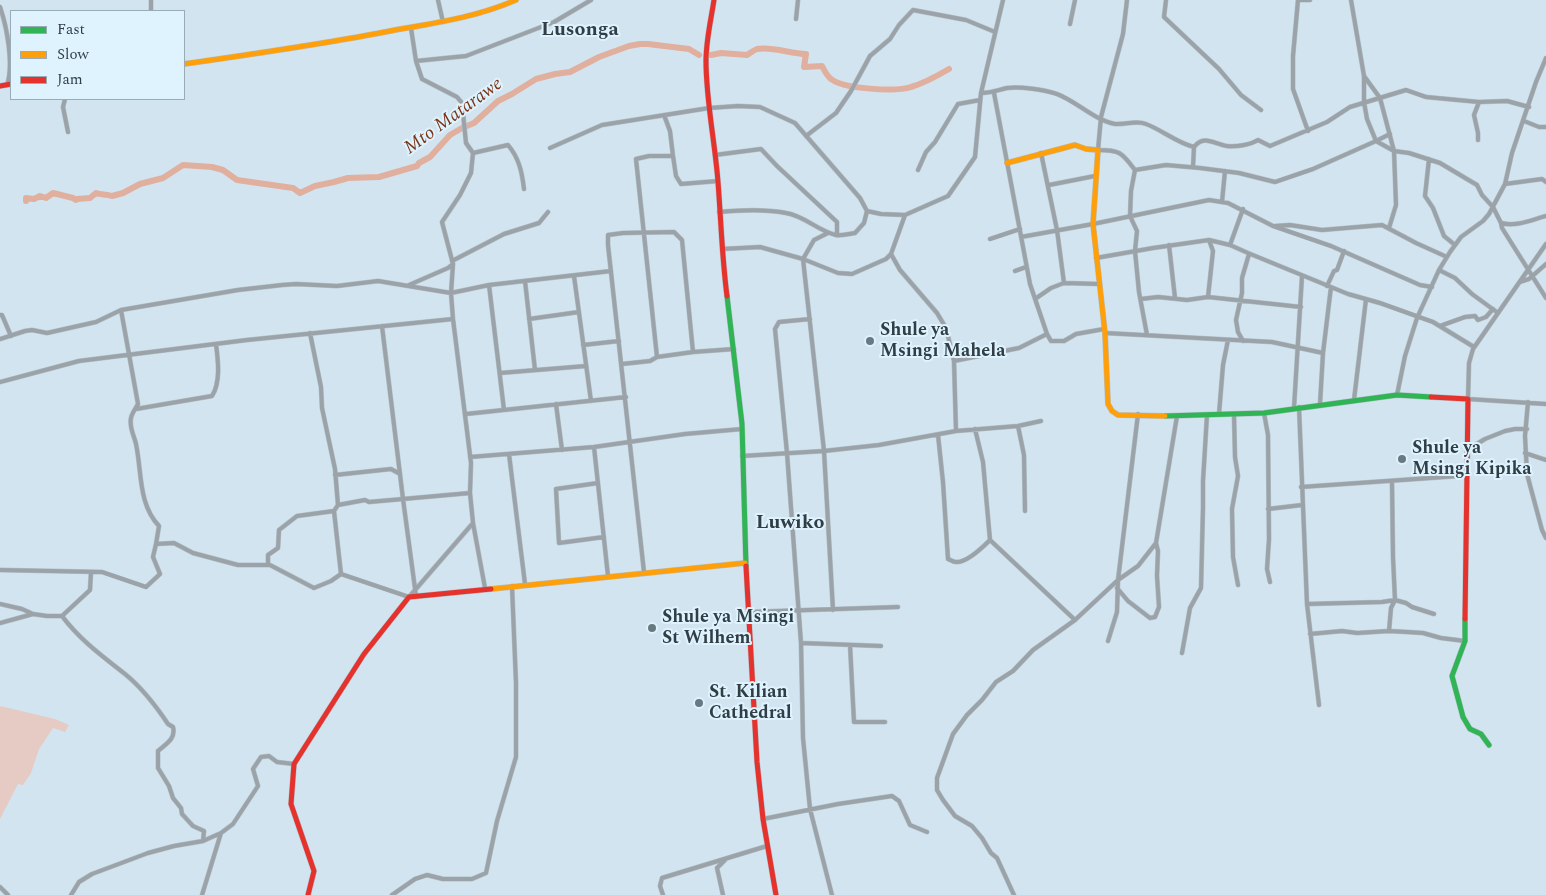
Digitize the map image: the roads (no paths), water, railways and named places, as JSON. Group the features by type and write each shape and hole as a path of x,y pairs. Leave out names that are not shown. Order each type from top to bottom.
{"street":[{"path":"438,0 443,22"},
{"path":"185,64 308,46 443,22 489,11 507,2 516,0"},
{"path":"416,61 466,56 554,22 591,0"},
{"path":"714,0 710,15 706,52 709,108 742,429 745,563 757,762 763,819 776,895"},
{"path":"796,19 798,0"},
{"path":"867,211 881,214 905,215 948,196 975,157 981,94 1003,0"},
{"path":"1070,24 1075,0"},
{"path":"1127,0 1123,34 1101,117 1095,176 1093,224 1104,331 1108,404 1112,411 1118,415 1178,416 1264,413 1397,395 1546,404"},
{"path":"1166,0 1164,17 1220,69 1241,95 1260,110"},
{"path":"1308,131 1293,89 1293,56 1299,0 1310,0"},
{"path":"1351,0 1364,76 1364,102 1367,119 1376,141 1394,151 1440,163 1477,185 1482,196 1493,207 1502,228 1546,298"},
{"path":"0,7 4,17 10,66"},
{"path":"806,136 836,113 852,91 870,56 890,39 899,25 913,10 966,20 995,32"},
{"path":"411,28 416,61 422,79 458,97 462,102 466,143 473,153 471,173 460,195 442,222 453,263 450,293 466,414 473,522 485,588"},
{"path":"1397,395 1405,356 1418,318 1439,270 1454,245 1467,232 1484,221 1505,184 1508,167 1536,82 1546,58"},
{"path":"1364,76 1380,98 1394,151 1396,205 1389,228"},
{"path":"0,86 9,84"},
{"path":"981,94 994,93 1008,88 1033,89 1056,94 1115,124 1143,123 1165,132 1185,145 1194,147"},
{"path":"1192,167 1194,147 1197,142 1207,139 1228,146 1252,143 1258,140 1270,146 1327,122 1350,107 1406,90 1426,97 1480,102 1507,101 1529,107"},
{"path":"994,93 1026,267 1035,299 1051,341 1064,340 1076,334 1104,331 1272,342 1323,353"},
{"path":"65,100 63,107 68,132"},
{"path":"918,170 926,152 935,142 958,104 980,100"},
{"path":"1478,140 1474,115 1480,102"},
{"path":"550,148 602,124 709,108 760,107 795,123 860,198 867,211 864,223 856,233 838,235 823,231 802,218 787,213 749,210 719,212"},
{"path":"664,115 670,131 676,176 681,184 718,181"},
{"path":"1524,121 1539,127 1546,127"},
{"path":"1135,170 1166,165 1192,167 1225,171 1274,182 1313,169 1390,134"},
{"path":"473,153 508,145 514,152 521,168 524,188"},
{"path":"1007,163 1075,145 1086,149 1110,150 1123,154 1135,170 1131,191 1130,216 1137,231 1135,251 1147,335"},
{"path":"715,155 761,149 837,222 838,235"},
{"path":"1041,154 1049,185 1064,283"},
{"path":"657,356 636,160 649,156 673,156"},
{"path":"1429,159 1426,196 1444,236 1454,245"},
{"path":"1222,202 1225,171"},
{"path":"1049,185 1095,176"},
{"path":"1505,184 1542,179 1546,182"},
{"path":"1021,236 1093,224 1209,200 1222,202 1243,210 1273,226 1344,252 1420,285 1432,287"},
{"path":"1230,244 1243,210"},
{"path":"409,285 448,268 453,263 504,234 539,223 548,212"},
{"path":"722,249 760,247 803,259 838,273 852,274 886,259 891,254 905,215"},
{"path":"1501,223 1509,225 1546,216"},
{"path":"1273,226 1322,230 1382,225 1416,243 1447,256"},
{"path":"990,239 1020,229"},
{"path":"644,572 608,235 674,232 682,240 693,352"},
{"path":"830,233 814,240 803,259 824,451 834,610"},
{"path":"1096,258 1209,240 1230,244 1302,276 1433,322 1474,347"},
{"path":"1208,297 1213,251 1209,240"},
{"path":"1489,745 1481,734 1470,729 1464,717 1452,676 1465,641 1469,363 1474,347 1546,244"},
{"path":"1169,245 1175,298"},
{"path":"1320,404 1329,286 1344,252"},
{"path":"891,254 900,270 937,313 946,328 954,361 956,431"},
{"path":"1244,340 1236,327 1242,293 1242,278 1249,254"},
{"path":"1516,285 1532,277 1546,264"},
{"path":"1015,271 1026,267"},
{"path":"1439,270 1455,278 1472,294 1498,313"},
{"path":"0,339 25,331 47,332 96,322 121,310 238,290 282,285 337,286 378,281 450,293 489,285 611,271"},
{"path":"574,276 591,401"},
{"path":"1302,276 1296,408 1301,438 1301,487 1307,604 1319,705"},
{"path":"524,281 536,370"},
{"path":"1035,299 1051,288 1064,283 1099,284"},
{"path":"489,285 504,410"},
{"path":"1141,299 1158,297 1187,300 1208,297 1301,307"},
{"path":"1354,400 1366,299"},
{"path":"1440,326 1465,317 1475,316 1478,320 1486,317 1493,309"},
{"path":"0,570 106,573 146,587 160,574 153,557 159,526 150,517 141,484 135,442 131,436 131,416 138,404 121,310"},
{"path":"529,319 579,312"},
{"path":"0,314 11,336"},
{"path":"0,382 79,361 128,354 453,319"},
{"path":"810,319 779,322 775,330 801,643 803,738 810,809 832,895"},
{"path":"382,326 416,596"},
{"path":"310,333 335,475 338,505 334,511 341,574"},
{"path":"954,361 1018,348 1047,334"},
{"path":"1219,414 1223,365 1228,340"},
{"path":"583,345 620,341"},
{"path":"136,409 212,396 217,379 216,344"},
{"path":"622,364 650,361 657,356 734,350"},
{"path":"500,374 586,366"},
{"path":"466,414 626,397"},
{"path":"1528,402 1526,453 1529,483 1546,538"},
{"path":"556,404 562,450"},
{"path":"1264,413 1268,436 1267,569 1270,582"},
{"path":"1108,641 1117,612 1118,580 1138,414"},
{"path":"1234,414 1235,457 1238,476 1232,509 1233,557 1238,585"},
{"path":"1182,653 1190,608 1201,588 1202,481 1207,415"},
{"path":"1118,588 1128,601 1150,618 1155,617 1159,607 1158,551 1156,543 1178,416"},
{"path":"742,456 824,451 879,445 956,431 1018,426 1041,421"},
{"path":"1018,426 1024,455 1025,511"},
{"path":"470,457 594,447 685,434 742,429"},
{"path":"976,429 983,462 990,540 1075,620"},
{"path":"1467,450 1485,439 1505,431 1526,429"},
{"path":"938,435 944,482 948,559 956,562 965,560 990,540"},
{"path":"594,447 608,576"},
{"path":"1526,453 1546,460"},
{"path":"509,454 525,584"},
{"path":"335,475 391,469 400,474"},
{"path":"1301,487 1459,476 1466,469"},
{"path":"1389,631 1395,600 1392,481"},
{"path":"598,482 556,489 559,543 604,537"},
{"path":"338,505 365,500 369,502 470,492"},
{"path":"1268,508 1302,505"},
{"path":"268,565 268,555 278,548 279,530 298,516 334,511"},
{"path":"308,895 314,871 291,804 294,764 364,654 409,597 473,522"},
{"path":"156,544 174,543 192,553 238,565 270,565 314,588 331,581 341,574"},
{"path":"1014,895 997,858 991,853 972,826 955,816 937,790 937,778 953,734 996,682 1012,671 1034,650 1075,620 1118,580 1138,566 1156,543"},
{"path":"341,574 409,597 745,563"},
{"path":"0,604 22,609 33,614 62,616 90,590 90,572"},
{"path":"392,895 415,879 427,875 443,879 472,879 486,873 497,821 516,757 516,683 512,586"},
{"path":"1307,604 1395,600 1434,614"},
{"path":"748,612 898,607"},
{"path":"0,623 33,614"},
{"path":"62,616 74,632 90,647 124,673 146,696 168,724 173,727 173,738 158,751 158,768 186,820 204,831 203,841"},
{"path":"1310,634 1342,631 1357,633 1389,631 1423,633 1441,638 1465,641"},
{"path":"801,643 881,646"},
{"path":"850,645 854,722 885,722"},
{"path":"71,895 79,882 92,874 148,853 203,841 221,834 233,824 258,786 253,769 261,757 269,756 277,762 294,764"},
{"path":"763,819 810,809 892,796 899,801 910,825 927,832"},
{"path":"202,895 221,834"},
{"path":"663,895 660,886 662,878 767,846"},
{"path":"723,895 717,868 726,858"},
{"path":"0,888 8,895"}],"waterway":[{"name":"Mto Matarawe","path":"26,201 26,198 34,199 40,196 46,198 53,193 76,200 90,198 96,193 112,196 123,193 140,184 163,178 183,165 212,167 223,170 237,180 293,188 300,193 315,186 348,178 379,177 417,166 430,157 450,135 474,123 498,101 536,79 570,72 599,57 640,44 689,49 699,55"},
{"name":"Mto Matarawe","path":"711,55 721,53 747,55 756,49 763,48 806,54 804,67 822,66 830,78 837,82 870,89 904,89 926,81 949,69"}],"place":[{"name":"Shule ya Msingi Mahela","path":"870,341"},
{"name":"Shule ya Msingi Kipika","path":"1402,459"},
{"name":"Shule ya Msingi St Wilhem","path":"652,628"},
{"name":"St. Kilian Cathedral","path":"699,703"}],"district":[{"name":"Lusonga","path":"580,31"},
{"name":"Luwiko","path":"790,524"}]}
